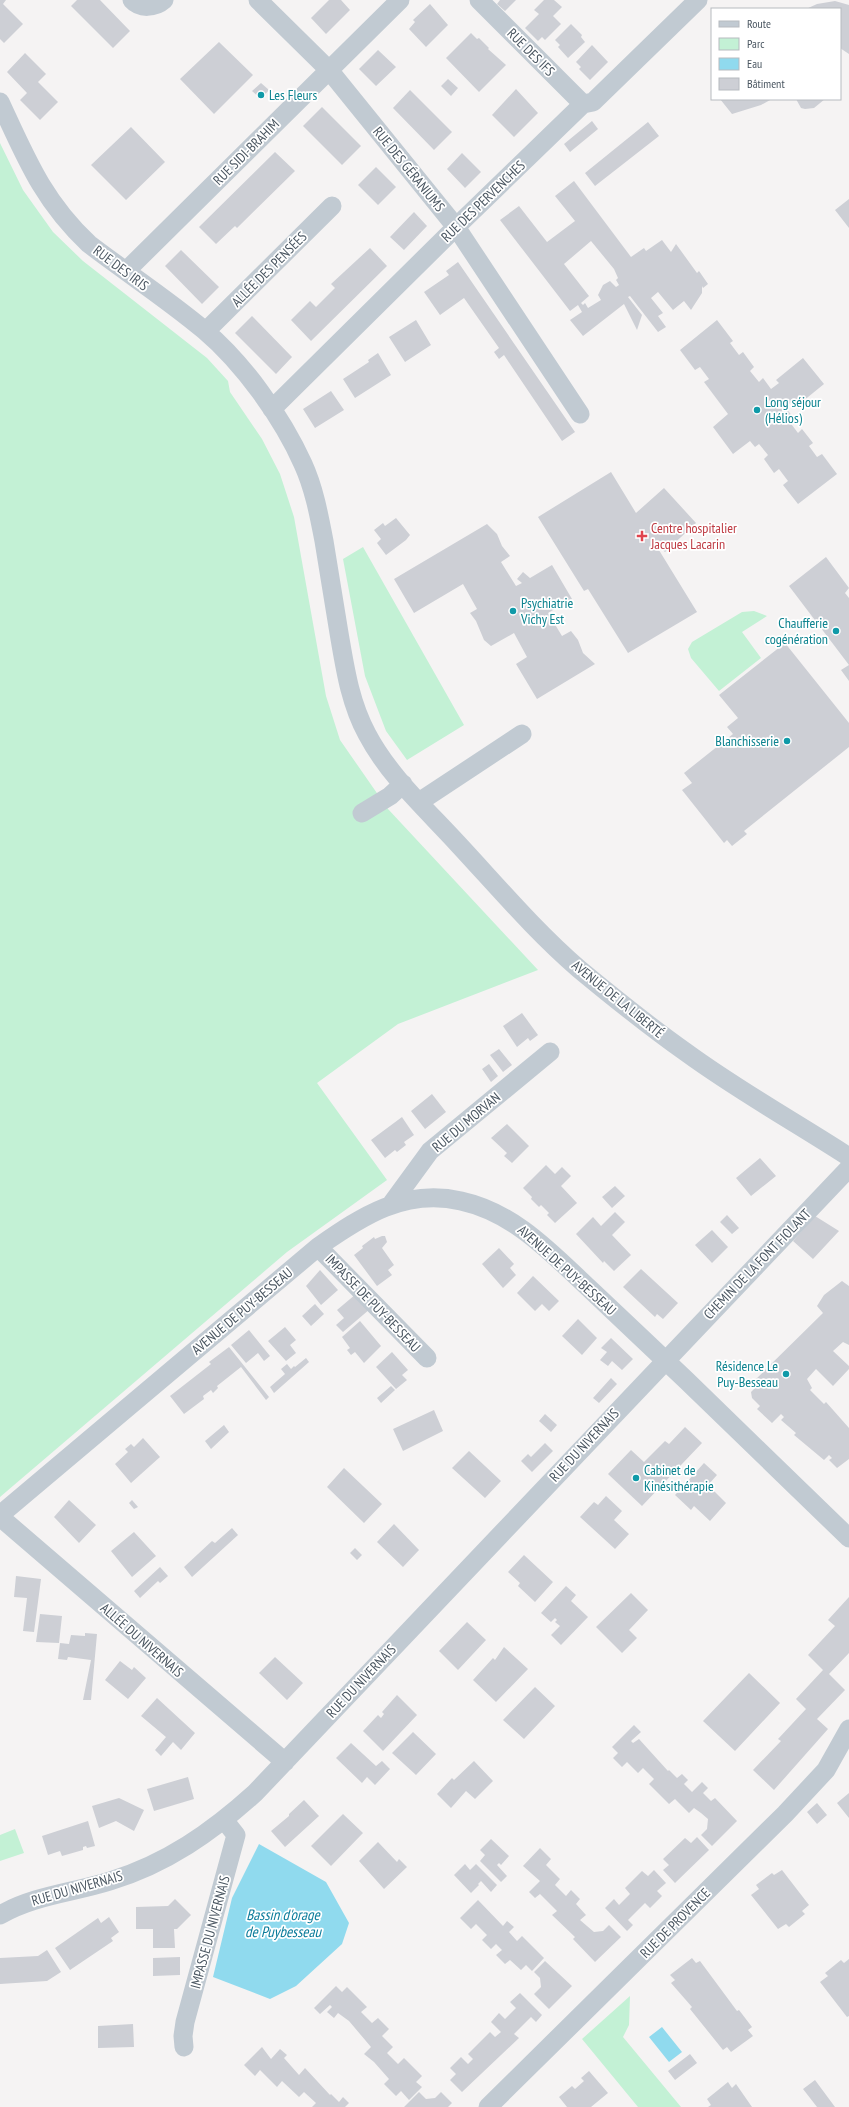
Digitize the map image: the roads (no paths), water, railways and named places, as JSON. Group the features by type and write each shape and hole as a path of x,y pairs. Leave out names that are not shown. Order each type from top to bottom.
{"street":[{"path":"132,0 135,4 149,7 159,4 164,0"},
{"name":"RUE DES GÉRANIUMS","path":"258,0 329,70 456,226 580,414"},
{"name":"RUE SIDI-BRAHIM","path":"126,271 400,0"},
{"name":"RUE DES IFS","path":"479,0 583,104"},
{"name":"RUE DES PERVENCHES","path":"272,409 456,226 583,104 593,102 698,0"},
{"name":"RUE DES IRIS","path":"0,102 28,163 55,208 89,244 206,332 234,360 272,409 304,465 314,498 322,532 346,676 355,708 368,736 403,784"},
{"name":"ALLÉE DES PENSÉES","path":"206,332 332,206"},
{"path":"419,802 522,734"},
{"path":"362,813 390,796 403,784"},
{"name":"AVENUE DE LA LIBERTÉ","path":"403,784 524,916 577,967 642,1020 688,1054 849,1157"},
{"name":"RUE DU MORVAN","path":"392,1203 430,1151 550,1052"},
{"name":"CHEMIN DE LA FONT FIOLANT","path":"665,1360 849,1168"},
{"name":"AVENUE DE PUY-BESSEAU","path":"0,1516 318,1247 354,1222 392,1203 434,1198 460,1201 491,1210 522,1228 554,1255 665,1360 849,1538"},
{"name":"IMPASSE DE PUY-BESSEAU","path":"318,1247 427,1358"},
{"name":"RUE DU NIVERNAIS","path":"0,1915 17,1906 36,1899 110,1881 145,1867 187,1847 225,1821 255,1793 665,1360"},
{"name":"ALLÉE DU NIVERNAIS","path":"0,1516 284,1762"},
{"name":"RUE DE PROVENCE","path":"488,2107 785,1814 826,1770 849,1729"},
{"name":"IMPASSE DU NIVERNAIS","path":"184,2047 183,2036 185,2022 236,1835 225,1821"}],"water":[{"name":"Bassin d'orage de Puybesseau","path":"259,1844 326,1882 349,1923 342,1944 296,1986 270,1999 213,1977 232,1898"},
{"path":"662,2027 682,2052 669,2062 649,2037"}],"place":[{"name":"Les Fleurs","path":"261,95"},
{"name":"Long séjour (Hélios)","path":"757,410"},
{"name":"Centre hospitalier Jacques Lacarin","path":"642,536"},
{"name":"Psychiatrie Vichy Est","path":"513,611"},
{"name":"Chaufferie cogénération","path":"836,631"},
{"name":"Blanchisserie","path":"787,741"},
{"name":"Résidence Le Puy-Besseau","path":"786,1374"},
{"name":"Cabinet de Kinésithérapie","path":"636,1478"}]}
